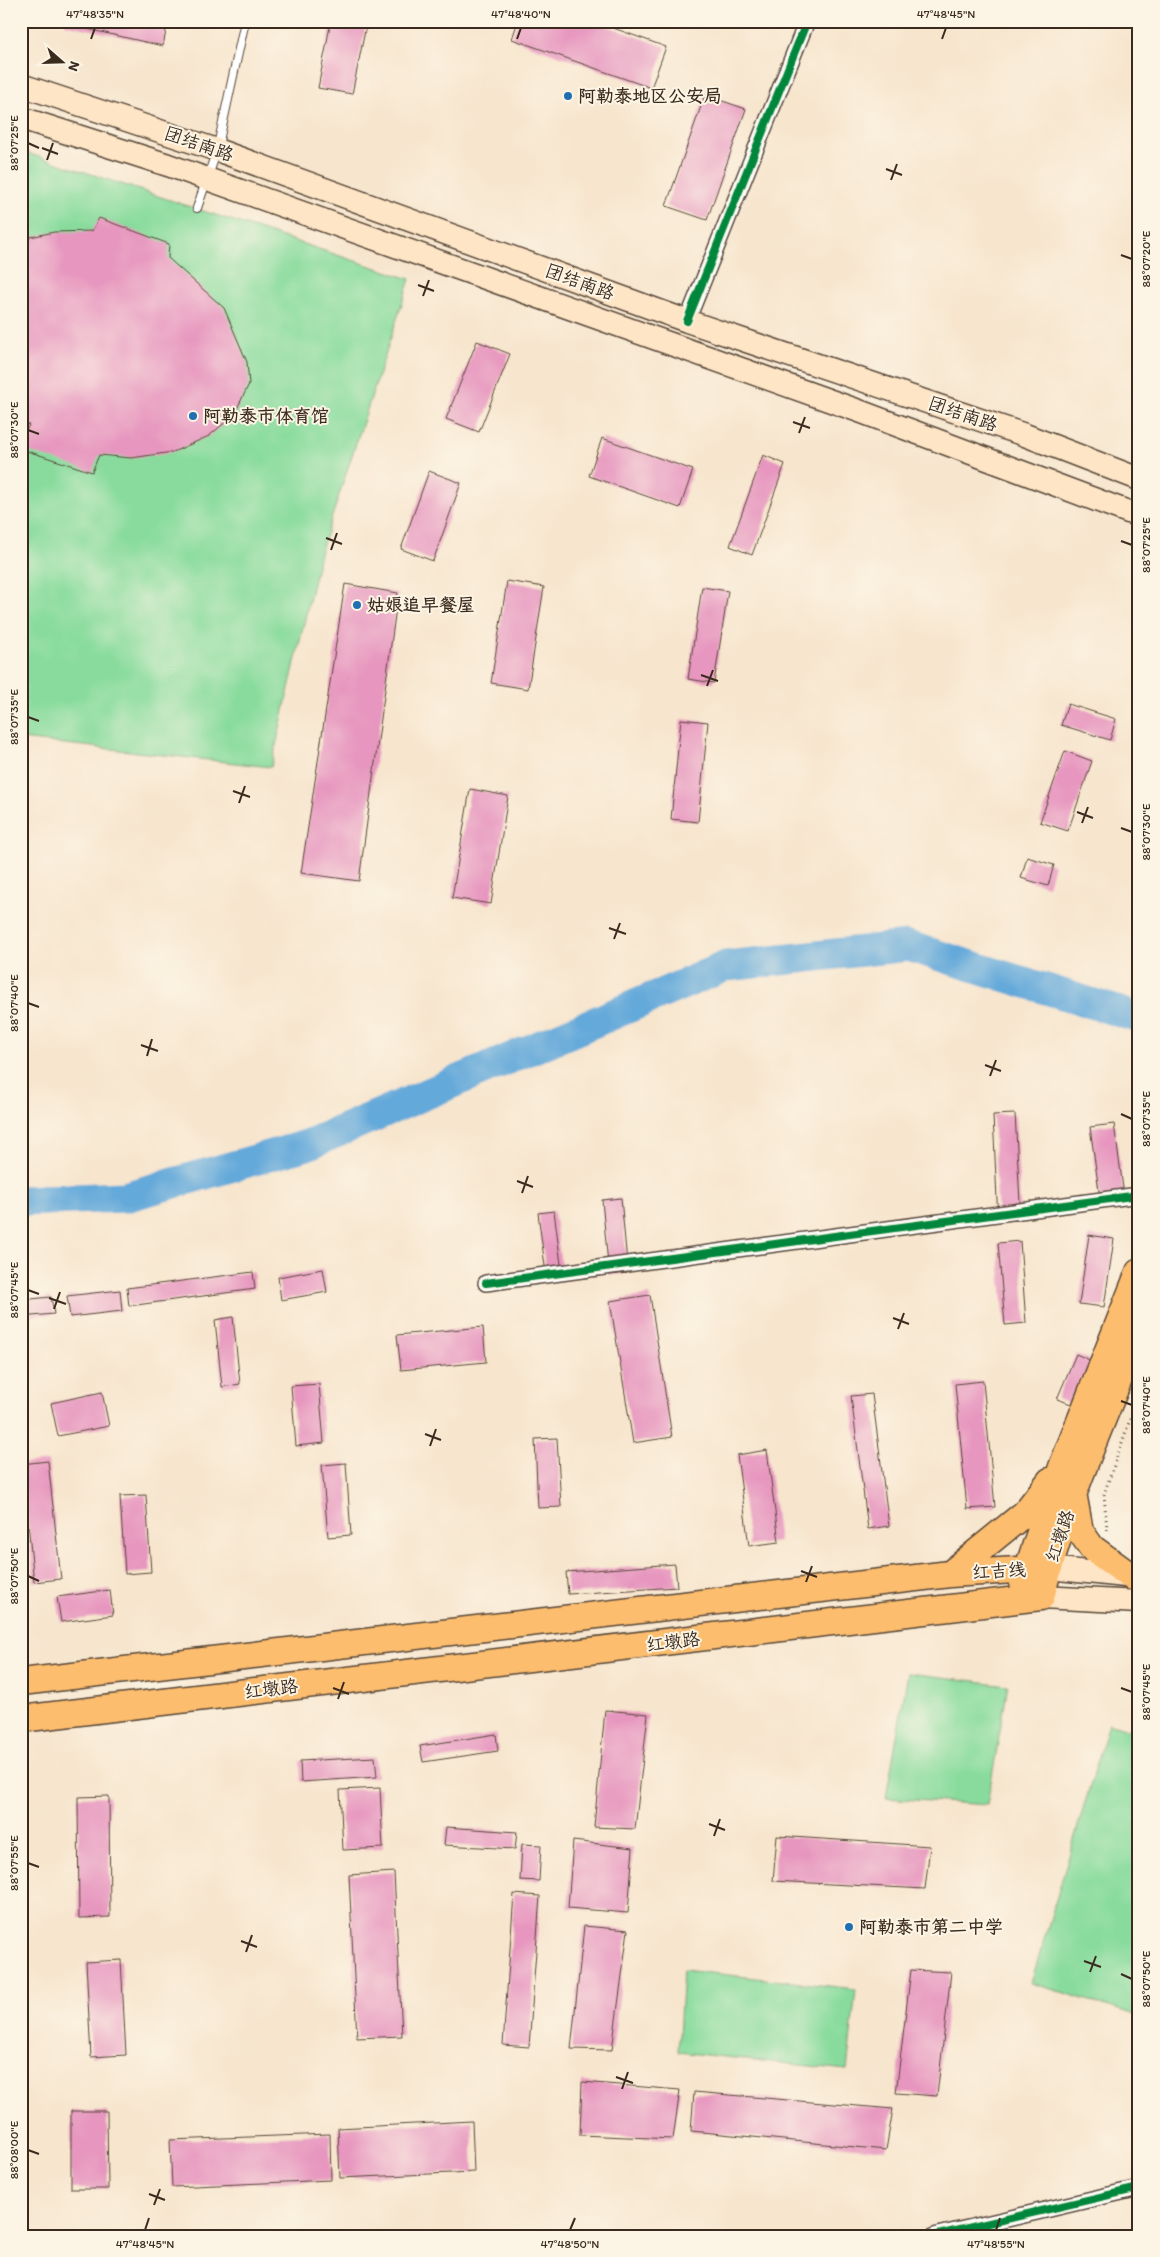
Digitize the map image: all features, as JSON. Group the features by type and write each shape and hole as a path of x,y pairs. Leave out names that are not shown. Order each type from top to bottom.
{"highway":[{"path":"1029,1599 1063,1464 1139,1272"},
{"name":"红墩路","path":"1038,1568 1074,1494 1139,1330"},
{"path":"950,1574 1025,1513 1063,1464"},
{"path":"1074,1494 1080,1531 1092,1548 1135,1577"},
{"name":"红吉线","path":"950,1574 1038,1568"},
{"name":"红墩路","path":"21,1682 950,1574"},
{"name":"红墩路","path":"21,1719 1029,1599"}],"main road":[{"name":"团结南路","path":"21,86 217,150 687,321 1025,435 1139,478"},
{"path":"21,118 208,179 859,411 1139,516"},
{"path":"1038,1568 1135,1577"},
{"path":"1029,1599 1139,1602"}],"street":[{"path":"687,321 807,21"},
{"path":"486,1283 1139,1195"},
{"path":"934,2236 1139,2188"}],"lane":[{"path":"197,208 217,150 246,21"}],"path":[{"path":"1107,1538 1104,1494 1139,1394"}],"green space":[{"name":"阿勒泰市体育馆","path":"21,151 410,279 320,553 271,767 21,739"},
{"path":"908,1673 1008,1685 987,1805 886,1798"},
{"path":"1109,1723 1139,1733 1139,2016 1031,1983"},
{"path":"683,1970 856,1989 847,2070 678,2052"}],"building":[{"path":"65,21 168,21 163,46 65,24"},
{"path":"331,21 367,21 352,94 318,88"},
{"path":"518,21 594,21 666,47 651,88 512,39"},
{"path":"705,95 746,109 707,220 666,206"},
{"name":"阿勒泰市体育馆","path":"99,218 169,244 168,258 224,308 247,362 249,384 234,415 209,436 173,452 131,458 99,455 92,472 21,449 21,440 29,425 21,423 21,239 54,232 92,231"},
{"path":"477,341 510,354 479,432 446,419"},
{"path":"602,438 693,470 680,508 589,476"},
{"path":"763,455 785,464 752,555 730,546"},
{"path":"429,471 461,483 433,561 401,549"},
{"path":"507,581 544,587 528,689 491,683"},
{"path":"345,584 398,593 359,881 301,873"},
{"path":"702,587 728,591 714,683 688,679"},
{"path":"1068,704 1116,719 1110,740 1061,725"},
{"path":"681,719 708,722 698,822 671,819"},
{"path":"1065,751 1092,761 1068,831 1040,822"},
{"path":"470,789 508,796 491,904 452,898"},
{"path":"1027,857 1054,865 1048,886 1021,878"},
{"path":"1015,1114 1021,1220 998,1221 993,1115"},
{"path":"1114,1124 1124,1195 1100,1198 1090,1127"},
{"path":"621,1198 628,1273 609,1275 602,1200"},
{"path":"554,1211 562,1272 546,1274 538,1213"},
{"path":"1089,1235 1114,1239 1104,1307 1079,1304"},
{"path":"1020,1241 1026,1323 1005,1325 998,1243"},
{"path":"323,1269 327,1292 281,1300 278,1277"},
{"path":"253,1272 255,1289 129,1306 127,1288"},
{"path":"120,1290 122,1311 70,1317 67,1296"},
{"path":"650,1295 672,1437 633,1443 610,1301"},
{"path":"51,1297 54,1314 21,1317 21,1300"},
{"path":"233,1317 240,1384 222,1387 215,1320"},
{"path":"483,1327 486,1362 401,1370 397,1335"},
{"path":"1076,1354 1092,1361 1074,1405 1057,1399"},
{"path":"983,1381 995,1507 967,1509 955,1384"},
{"path":"319,1384 324,1443 296,1446 291,1386"},
{"path":"102,1392 109,1426 58,1436 51,1403"},
{"path":"872,1394 889,1526 868,1529 851,1396"},
{"path":"557,1438 561,1507 538,1508 535,1439"},
{"path":"767,1450 779,1542 749,1546 737,1455"},
{"path":"48,1461 61,1579 34,1582 22,1464"},
{"path":"346,1463 351,1535 328,1537 322,1465"},
{"path":"146,1495 151,1572 125,1574 120,1496"},
{"path":"675,1564 677,1587 568,1594 566,1572"},
{"path":"110,1590 113,1615 61,1622 57,1597"},
{"path":"605,1710 648,1714 635,1829 594,1827"},
{"path":"496,1734 498,1751 423,1762 420,1746"},
{"path":"375,1757 377,1777 301,1782 300,1761"},
{"path":"380,1788 383,1848 343,1850 340,1790"},
{"path":"109,1796 110,1917 79,1918 78,1797"},
{"path":"446,1827 517,1832 515,1849 444,1845"},
{"path":"777,1836 930,1846 925,1889 773,1881"},
{"path":"573,1841 633,1848 628,1913 568,1908"},
{"path":"522,1844 541,1845 539,1881 520,1880"},
{"path":"394,1872 402,2036 357,2038 349,1875"},
{"path":"514,1894 540,1896 529,2047 503,2045"},
{"path":"584,1926 628,1930 612,2050 571,2049"},
{"path":"121,1960 126,2055 91,2057 86,1962"},
{"path":"911,1970 951,1972 937,2096 896,2093"},
{"path":"582,2082 680,2090 673,2139 580,2135"},
{"path":"694,2092 893,2109 886,2150 691,2131"},
{"path":"71,2111 107,2111 108,2189 71,2189"},
{"path":"472,2121 474,2172 340,2178 338,2128"},
{"path":"330,2134 331,2180 172,2187 170,2140"}],"waterway":[{"path":"21,1201 125,1197 307,1145 726,966 908,946 1139,1018"}],"cycle path":[{"path":"687,321 807,21"},
{"path":"486,1283 1139,1195"},
{"path":"934,2236 1139,2188"}],"place":[{"name":"阿勒泰地区公安局","path":"568,96"},
{"name":"阿勒泰市体育馆","path":"193,416"},
{"name":"姑娘追早餐屋","path":"357,605"},
{"name":"阿勒泰市第二中学","path":"849,1927"}]}
